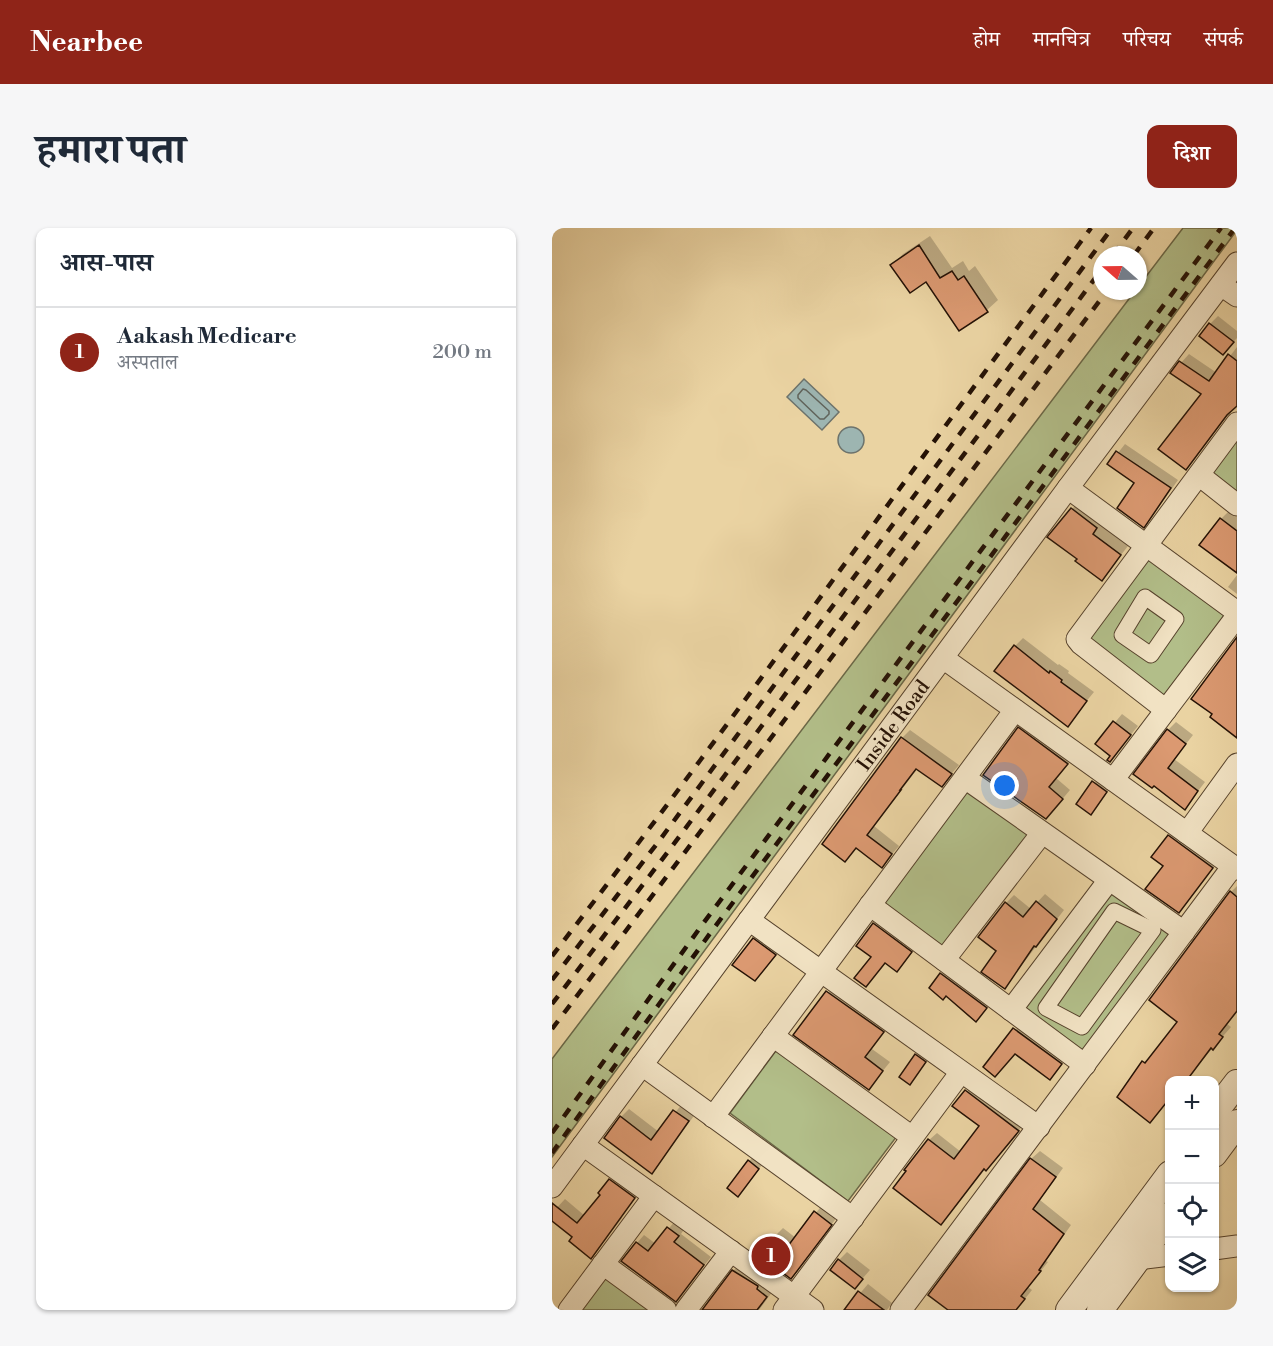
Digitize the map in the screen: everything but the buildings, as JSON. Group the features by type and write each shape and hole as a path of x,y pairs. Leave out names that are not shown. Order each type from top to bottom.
{"street":[{"name":"Inside Road","path":"552,1187 1068,488 1229,290 1237,263"},
{"path":"1166,710 1077,639 1237,423"},
{"path":"1199,475 1237,505"},
{"path":"1068,488 1237,614 1113,780"},
{"path":"901,1310 1184,932 1235,868 943,658"},
{"path":"713,1117 1015,710"},
{"path":"1187,833 1237,764"},
{"path":"965,778 1184,932"},
{"path":"944,960 1042,832"},
{"path":"1011,1010 1109,880"},
{"path":"870,905 1085,1065"},
{"path":"1114,911 1153,930 1082,1027 1046,1008 1114,911"},
{"path":"749,920 1038,1127"},
{"path":"773,1036 912,1137"},
{"path":"642,1065 853,1218"},
{"path":"789,1303 961,1072"},
{"path":"1219,1108 1237,1083"},
{"path":"1219,1148 1237,1123"},
{"path":"583,1145 731,1251 789,1303 813,1310"},
{"path":"1069,1310 1165,1181"},
{"path":"569,1310 654,1196"},
{"path":"1100,1310 1165,1222"},
{"path":"1219,1248 1237,1246"},
{"path":"686,1310 731,1251"},
{"path":"1137,1259 1165,1256"},
{"path":"603,1264 666,1310"}],"green space":[{"path":"1183,228 1237,228 552,1157 552,1059 1128,300 1147,300 1147,275"},
{"path":"1237,427 1237,492 1206,469"},
{"path":"1146,555 1225,615 1163,697 1084,637"},
{"path":"968,787 1030,834 943,951 880,905"},
{"path":"1112,889 1174,935 1085,1054 1024,1007"},
{"path":"778,1048 897,1136 848,1201 730,1113"},
{"path":"606,1274 655,1310 580,1310"}],"water":[{"path":"804,379 839,412 822,430 787,397"},
{"path":"851,427 860,431 864,440 860,449 851,453 842,449 838,440 842,431"}],"railway":[{"path":"552,956 756,684 1091,228"},
{"path":"552,980 659,841 1112,228"},
{"path":"1120,246 1133,228"},
{"path":"1141,246 1154,228"},
{"path":"552,1133 702,925 1221,228"},
{"path":"552,1153 711,932 1235,228"},
{"path":"552,1004 1093,281"},
{"path":"552,1029 1100,300"}],"place":[{"name":"Aakash Medicare","path":"771,1256"}]}
